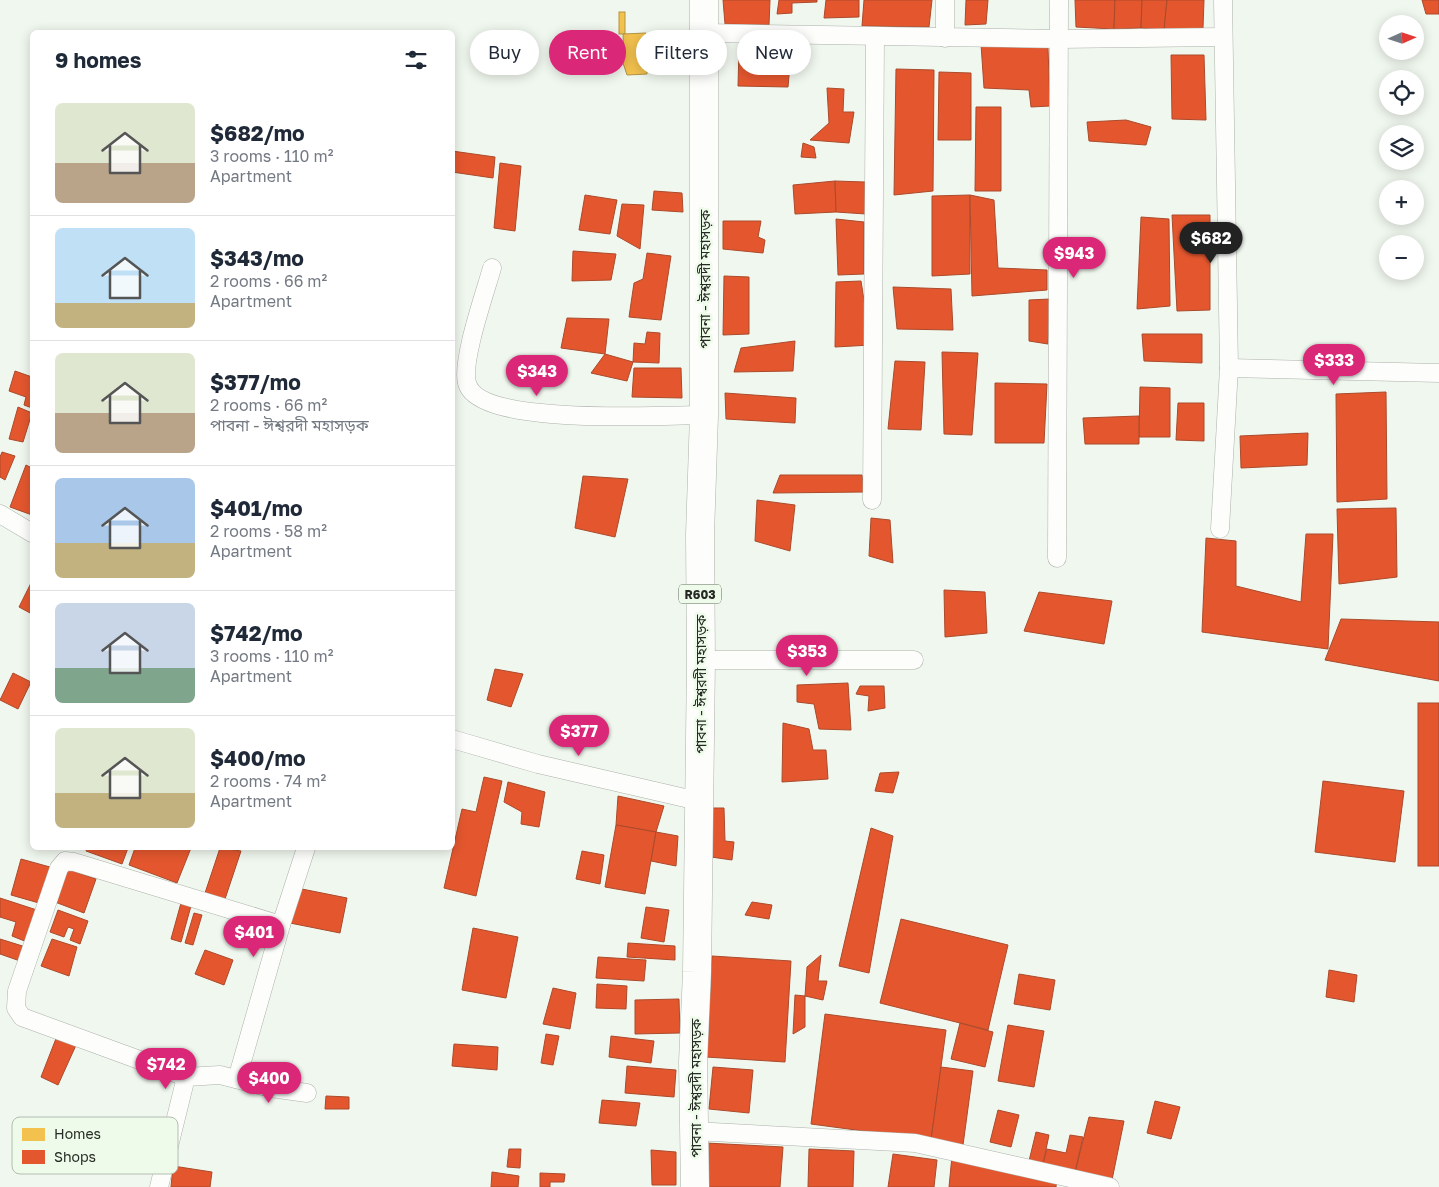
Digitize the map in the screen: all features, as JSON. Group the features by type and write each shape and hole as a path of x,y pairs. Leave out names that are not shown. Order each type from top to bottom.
{"main road":[{"name":"পাবনা - ঈশ্বরদী মহাসড়ক","path":"704,0 705,30"},
{"name":"পাবনা - ঈশ্বরদী মহাসড়ক","path":"695,1187 694,1131 701,660 700,535 704,415 705,75"}],"street":[{"path":"945,0 945,38"},
{"path":"1057,558 1058,0"},
{"path":"1220,528 1229,368 1222,0"},
{"path":"727,33 875,37 1058,39 1222,37"},
{"path":"872,500 875,37"},
{"path":"492,268 466,365 467,385 473,394 513,410 549,415 704,415"},
{"path":"1229,368 1439,372"},
{"path":"0,514 30,532"},
{"path":"701,660 914,660"},
{"path":"455,740 538,764 698,801"},
{"path":"237,1079 281,925 305,850"},
{"path":"281,925 74,862 65,861 60,868 17,991 16,1008 22,1017 186,1077 220,1075 271,1088 307,1093"},
{"path":"176,1117 186,1077"},
{"path":"694,1131 915,1143 1110,1187"},
{"path":"159,1187 162,1174"}],"building: Homes":[{"path":"619,12 625,12 625,30 619,30"},
{"path":"636,33 636,75 627,75 626,72 626,34"}],"building: Shops":[{"path":"723,0 770,0 769,25 725,24"},
{"path":"779,0 817,0 817,2 792,3 792,13 777,14"},
{"path":"826,0 859,0 859,17 824,18"},
{"path":"864,0 932,0 929,27 862,26"},
{"path":"966,0 988,0 986,24 965,25"},
{"path":"1075,0 1115,0 1114,29 1076,27"},
{"path":"1115,0 1142,0 1141,28 1114,29"},
{"path":"1142,0 1167,0 1164,30 1141,28"},
{"path":"1167,0 1204,0 1203,28 1164,30"},
{"path":"1422,0 1439,0 1439,14 1426,14"},
{"path":"981,44 1048,48 1050,106 1031,107 1029,90 984,88"},
{"path":"1171,55 1204,55 1206,120 1172,119"},
{"path":"896,69 934,70 933,191 894,195"},
{"path":"939,72 971,73 971,140 938,140"},
{"path":"738,75 789,75 788,87 738,86"},
{"path":"827,88 844,89 843,112 854,112 849,143 810,140 829,123"},
{"path":"976,107 1001,107 1001,191 975,191"},
{"path":"1126,120 1151,127 1146,145 1089,141 1087,122"},
{"path":"803,143 814,147 816,158 801,157"},
{"path":"455,151 495,157 493,178 455,172"},
{"path":"500,163 521,166 515,231 494,228"},
{"path":"835,181 836,212 795,214 793,185"},
{"path":"835,181 865,182 866,214 836,212"},
{"path":"654,191 682,193 683,212 652,210"},
{"path":"585,195 617,200 610,234 579,230"},
{"path":"970,195 970,274 932,276 932,196"},
{"path":"970,195 994,200 998,268 1047,270 1047,290 972,296"},
{"path":"622,204 644,205 640,249 617,236"},
{"path":"1172,215 1210,215 1210,310 1177,311"},
{"path":"1141,217 1169,219 1170,306 1137,309"},
{"path":"836,219 864,222 864,274 838,275"},
{"path":"723,221 761,221 758,237 765,240 763,253 723,249"},
{"path":"573,251 616,254 611,280 572,281"},
{"path":"647,253 671,256 661,320 629,317 634,283 643,279"},
{"path":"724,276 749,277 749,334 723,335"},
{"path":"861,281 871,345 835,347 836,282"},
{"path":"893,287 951,289 953,330 897,329"},
{"path":"1050,299 1048,344 1029,341 1029,300"},
{"path":"567,318 609,319 605,354 561,348"},
{"path":"647,332 660,333 659,363 633,362 634,343 645,344"},
{"path":"1142,334 1202,334 1202,363 1144,361"},
{"path":"795,341 793,371 734,372 741,348"},
{"path":"942,352 978,353 972,435 944,434"},
{"path":"605,354 633,362 627,381 591,373"},
{"path":"895,361 925,362 921,430 888,429"},
{"path":"634,368 681,368 682,398 632,397"},
{"path":"15,371 30,376 30,407 24,405 26,397 9,391"},
{"path":"995,383 1047,384 1044,443 995,443"},
{"path":"1140,387 1170,388 1170,437 1139,437"},
{"path":"1386,392 1387,499 1337,502 1336,394"},
{"path":"725,393 796,398 795,423 726,419"},
{"path":"1178,403 1204,403 1204,441 1176,440"},
{"path":"18,407 30,412 30,419 23,442 9,439"},
{"path":"1139,416 1139,444 1085,444 1083,418"},
{"path":"1308,433 1307,465 1241,468 1240,436"},
{"path":"2,452 15,456 5,480 0,477 0,457"},
{"path":"26,465 30,467 30,514 10,507"},
{"path":"780,475 862,475 864,492 773,493"},
{"path":"583,476 628,479 615,537 575,528"},
{"path":"757,500 795,505 790,551 755,541"},
{"path":"1396,508 1397,577 1339,584 1337,509"},
{"path":"871,518 890,520 893,563 869,556"},
{"path":"1306,534 1333,534 1328,649 1202,632 1206,538 1236,541 1236,586 1301,602"},
{"path":"30,585 30,613 19,607"},
{"path":"944,590 985,592 987,633 945,637"},
{"path":"1039,592 1112,601 1104,644 1024,631"},
{"path":"1341,619 1439,622 1439,681 1325,660"},
{"path":"495,669 523,674 511,707 487,700"},
{"path":"13,673 30,682 18,709 0,700"},
{"path":"848,683 851,730 819,729 814,704 797,702 797,685"},
{"path":"860,686 884,686 885,708 868,711 869,696 856,694"},
{"path":"1418,703 1439,703 1439,866 1418,866"},
{"path":"783,723 809,729 813,750 826,750 828,779 782,782"},
{"path":"899,772 893,793 875,791 880,773"},
{"path":"484,777 502,781 476,896 444,888 453,850 455,850 455,840 462,809 476,812"},
{"path":"1323,781 1404,791 1395,862 1315,852"},
{"path":"508,782 545,792 539,827 521,824 522,812 504,802"},
{"path":"618,796 664,806 656,832 616,825"},
{"path":"710,808 724,808 725,841 734,842 732,860 711,857"},
{"path":"616,825 656,832 645,894 605,887"},
{"path":"871,828 893,836 869,973 839,966"},
{"path":"656,832 678,836 676,866 651,861"},
{"path":"86,850 127,850 122,864"},
{"path":"134,850 190,850 177,883 129,865"},
{"path":"219,850 241,851 225,899 205,893"},
{"path":"582,851 604,855 600,884 576,879"},
{"path":"21,859 50,867 39,903 11,895"},
{"path":"67,869 96,879 84,913 55,902"},
{"path":"297,888 347,898 340,933 290,923"},
{"path":"0,898 43,912 32,944 12,936 16,922 0,917"},
{"path":"752,902 772,905 769,919 745,915"},
{"path":"181,903 191,906 181,942 171,939"},
{"path":"646,907 669,910 664,942 641,938"},
{"path":"58,910 88,921 80,944 70,940 74,929 68,927 64,937 50,932"},
{"path":"194,913 202,915 193,945 185,943"},
{"path":"901,919 1008,945 988,1030 880,1003"},
{"path":"473,928 518,937 506,998 462,990"},
{"path":"0,939 29,948 23,962 0,954"},
{"path":"52,939 77,947 69,976 41,966"},
{"path":"628,943 675,946 675,960 627,957"},
{"path":"205,950 233,960 224,985 195,974"},
{"path":"821,955 818,981 827,981 823,1000 805,996 807,967"},
{"path":"712,956 791,961 785,1062 706,1057"},
{"path":"598,957 646,960 644,981 596,978"},
{"path":"1329,970 1357,975 1354,1002 1326,997"},
{"path":"1019,974 1055,980 1050,1010 1014,1004"},
{"path":"597,984 627,986 626,1009 596,1008"},
{"path":"553,988 576,993 570,1029 543,1024"},
{"path":"795,995 805,996 805,1027 793,1034"},
{"path":"679,999 680,1033 635,1034 635,1000"},
{"path":"825,1014 946,1030 931,1140 811,1124"},
{"path":"960,1023 993,1032 985,1067 951,1059"},
{"path":"1008,1025 1044,1031 1034,1087 998,1081"},
{"path":"546,1034 559,1036 553,1065 541,1063"},
{"path":"57,1036 77,1043 58,1085 41,1077"},
{"path":"611,1036 654,1041 651,1063 609,1057"},
{"path":"454,1044 498,1047 497,1070 452,1066"},
{"path":"627,1066 676,1070 674,1097 625,1093"},
{"path":"713,1067 753,1070 749,1113 709,1109"},
{"path":"941,1067 973,1071 963,1145 931,1140"},
{"path":"326,1096 349,1097 349,1109 325,1109"},
{"path":"602,1100 640,1103 636,1126 599,1123"},
{"path":"1155,1101 1180,1107 1171,1139 1147,1133"},
{"path":"998,1110 1019,1115 1011,1147 990,1142"},
{"path":"1089,1117 1124,1121 1112,1180 1075,1172"},
{"path":"1036,1132 1049,1135 1043,1164 1029,1161"},
{"path":"1070,1135 1083,1137 1075,1172 1043,1164 1047,1149 1066,1153"},
{"path":"706,1143 783,1147 780,1187 704,1187"},
{"path":"509,1149 521,1149 520,1168 507,1167"},
{"path":"809,1149 854,1151 853,1187 808,1187"},
{"path":"651,1150 676,1152 676,1185 652,1185"},
{"path":"893,1154 937,1160 934,1187 888,1187"},
{"path":"952,1156 1058,1167 1056,1187 949,1187"},
{"path":"178,1167 212,1172 210,1187 171,1187 172,1174 178,1174"},
{"path":"492,1172 519,1176 518,1187 491,1187"},
{"path":"540,1173 565,1174 564,1182 550,1182 550,1187 540,1187"}]}
